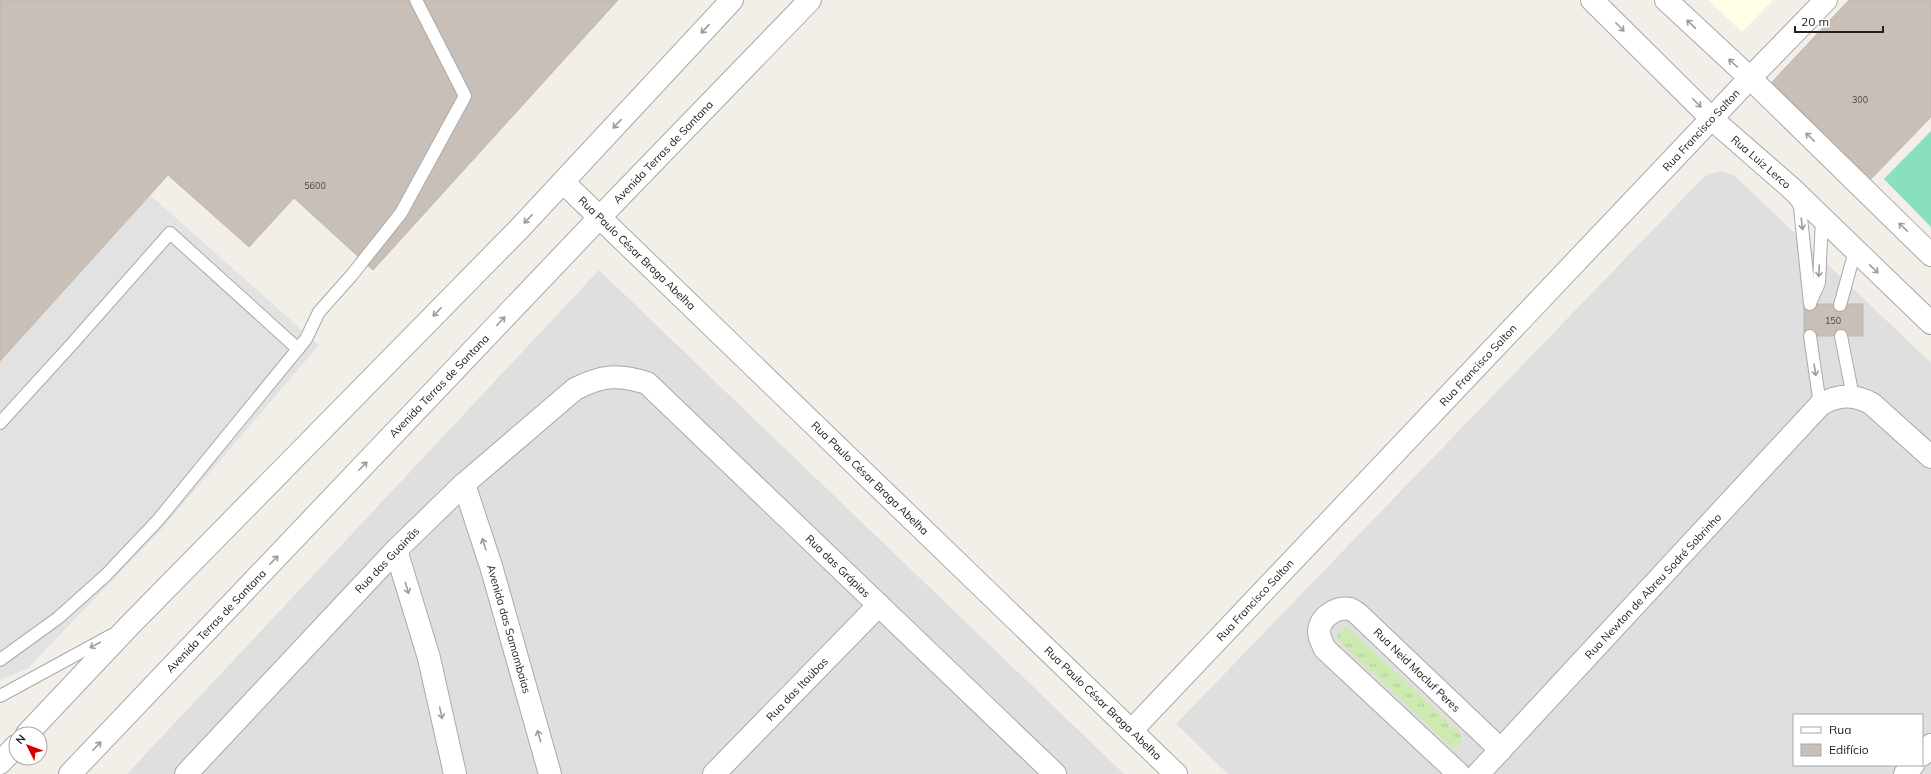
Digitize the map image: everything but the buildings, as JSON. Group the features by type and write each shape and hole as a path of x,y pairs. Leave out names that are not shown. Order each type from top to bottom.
{"street":[{"path":"35,726 129,626 564,182 732,0"},
{"name":"Avenida Terras de Santana","path":"70,774 599,218 810,0"},
{"name":"Rua Luiz Lerco","path":"1592,0 1712,118 1790,187 1931,323"},
{"path":"1666,0 1750,78 1931,254"},
{"name":"Rua Francisco Salton","path":"1131,731 1750,78 1826,0"},
{"name":"Rua Paulo César Braga Abelha","path":"564,182 599,218 1176,774"},
{"name":"Rua das Guainãs","path":"186,774 396,550 464,484 574,389 594,380 612,377"},
{"name":"Rua das Grápias","path":"612,377 632,378 647,383 1055,774"},
{"path":"1825,402 1847,396 1862,398 1872,404 1931,458"},
{"name":"Rua Newton de Abreu Sodré Sobrinho","path":"1478,774 1825,402"},
{"name":"Avenida das Samambaias","path":"464,484 491,566 550,774"},
{"path":"396,550 429,658 455,774"},
{"name":"Rua das Itaúbas","path":"714,774 879,605"},
{"name":"Rua Neid Macluf Peres","path":"1459,774 1325,649 1320,640 1319,630 1322,622 1327,616 1339,609 1350,609 1358,614 1501,750"},
{"path":"1923,754 1931,745"},
{"path":"0,763 8,754"},
{"path":"1905,774 1912,766"}],"lane":[{"path":"0,660 58,618 106,575 159,518 306,339 319,312 401,213 465,96 416,0"},
{"path":"1790,187 1800,207 1810,304 1819,283 1822,218"},
{"path":"0,423 170,233 298,349"},
{"path":"1840,305 1855,251"},
{"path":"1810,336 1825,402"},
{"path":"1841,336 1853,397"},
{"path":"0,696 129,626"}],"shaded area":[{"path":"1708,0 1773,0 1742,32"},
{"path":"1723,171 1735,176 1931,363 1931,774 1228,774 1176,724 1708,174"},
{"path":"150,195 319,345 158,533 28,668 0,680 0,361"},
{"path":"599,270 1124,774 127,774"}],"green space":[{"path":"1931,131 1931,227 1884,179"},
{"path":"1343,628 1348,628 1352,631 1460,733 1462,739 1460,745 1456,747 1450,746 1338,640 1337,636"}]}
